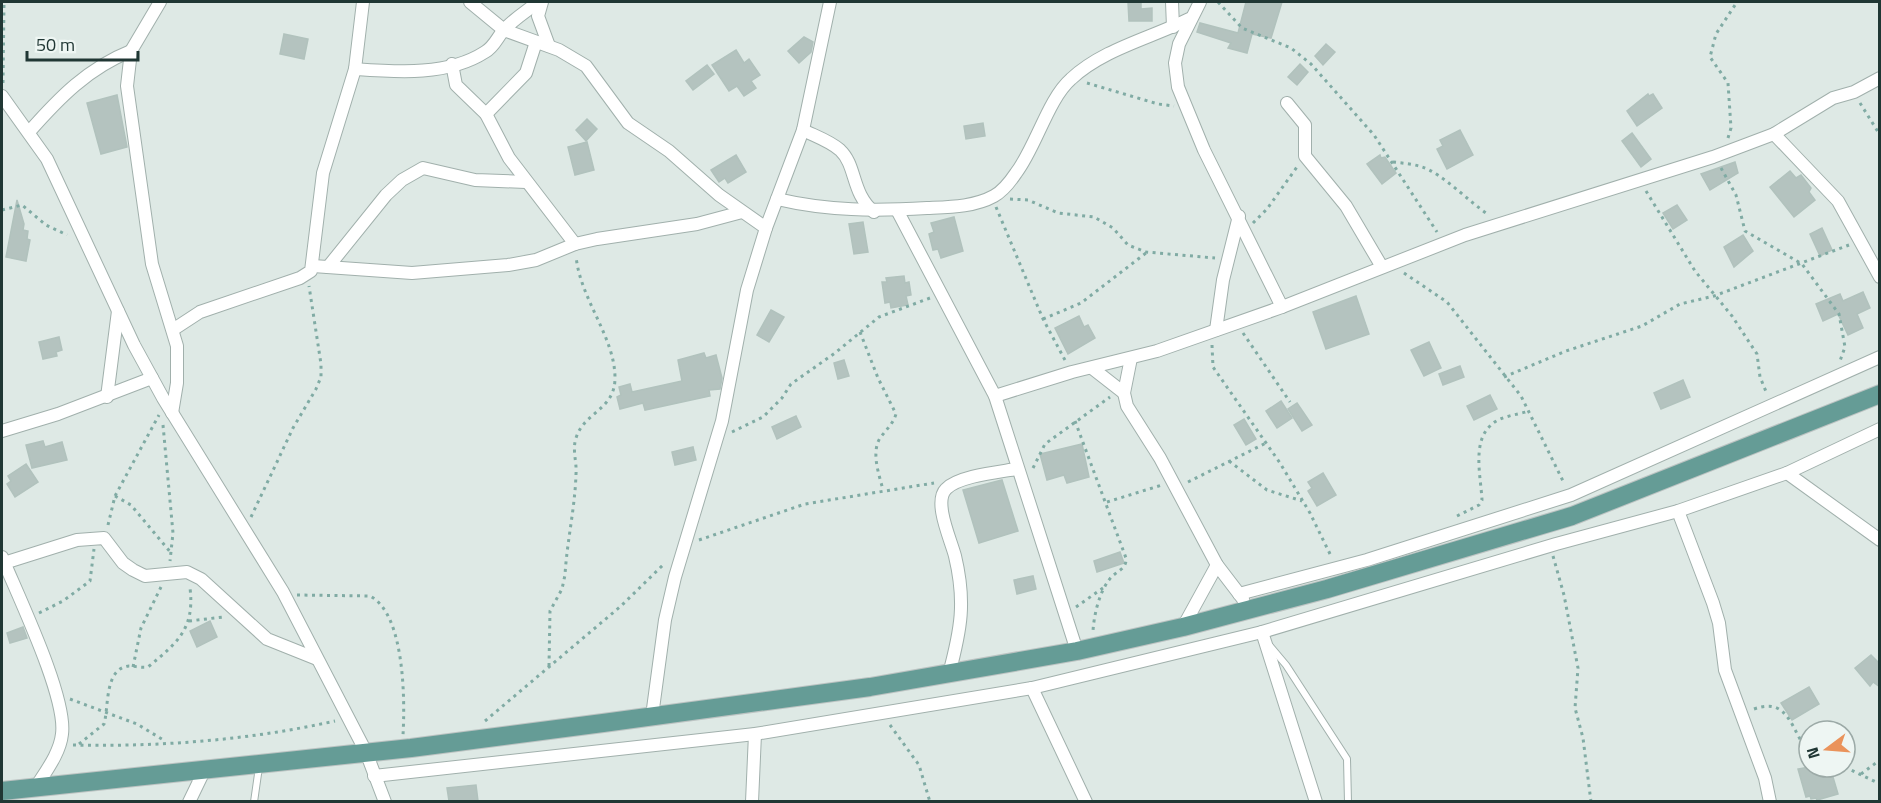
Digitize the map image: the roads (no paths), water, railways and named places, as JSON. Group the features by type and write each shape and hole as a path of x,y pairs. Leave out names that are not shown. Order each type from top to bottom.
{"main road":[{"path":"2,791 461,742 949,674 1084,650 1250,610 1572,516 1880,394"}],"street":[{"path":"160,2 131,51 127,86 145,219 160,297 174,329 179,360 172,413"},
{"path":"310,270 323,173 355,69 363,2"},
{"path":"470,2 504,30 549,46 586,66 628,123 766,228"},
{"path":"355,69 399,72 452,64 485,53 504,30 540,2"},
{"path":"540,2 538,16 549,46"},
{"path":"652,716 665,620 717,439 747,290 766,228 803,130 830,2"},
{"path":"1172,2 1173,27"},
{"path":"1200,2 1189,19 1175,63 1178,87 1204,150 1239,216 1282,307"},
{"path":"777,199 812,207 873,212 967,205 992,199 1001,192 1031,152 1060,90 1071,78 1133,43 1189,19"},
{"path":"486,114 526,73 536,42"},
{"path":"29,132 54,104 94,69 131,51"},
{"path":"452,64 456,86 486,114 509,158 549,214 568,232 574,244"},
{"path":"995,396 1072,372 1131,358 1216,330 1282,307 1444,242 1713,157 1774,134 1833,98 1854,92 1880,78"},
{"path":"2,96 29,132 51,169 152,378 283,592 366,752 385,801"},
{"path":"1287,103 1305,125 1305,156 1346,206 1385,266"},
{"path":"803,130 840,150 846,158 857,193 873,212"},
{"path":"1774,134 1838,201 1880,277"},
{"path":"328,267 386,195 412,172 423,168 475,180 526,182"},
{"path":"897,210 995,396 1016,469 1066,615 1084,650"},
{"path":"174,329 200,312 310,270 328,267 403,273 486,268 536,260 574,244 697,224 742,212"},
{"path":"1216,330 1222,280 1239,216"},
{"path":"107,397 118,310"},
{"path":"1239,594 1336,569 1571,495 1880,357"},
{"path":"1131,358 1122,391 1127,406 1175,485 1217,565 1250,610"},
{"path":"1092,368 1122,391"},
{"path":"2,431 107,397 152,378"},
{"path":"374,776 755,734 1032,688 1264,636 1550,546 1678,510 1787,473 1880,429"},
{"path":"949,674 963,601 954,555 942,513 941,497 945,489 957,482 1016,469"},
{"path":"1787,473 1880,540"},
{"path":"1678,510 1713,603 1719,623 1725,670 1765,778 1770,801"},
{"path":"36,787 60,745 62,718 56,694 3,559 77,540 99,538 123,563 145,576 187,572 201,579 267,639 317,659"},
{"path":"1183,627 1217,565"},
{"path":"1264,636 1316,801"},
{"path":"1032,688 1086,801"},
{"path":"752,801 755,734"},
{"path":"189,801 205,769"}],"lane":[{"path":"1264,636 1286,665 1347,759 1348,801"},
{"path":"254,801 260,764"}]}
